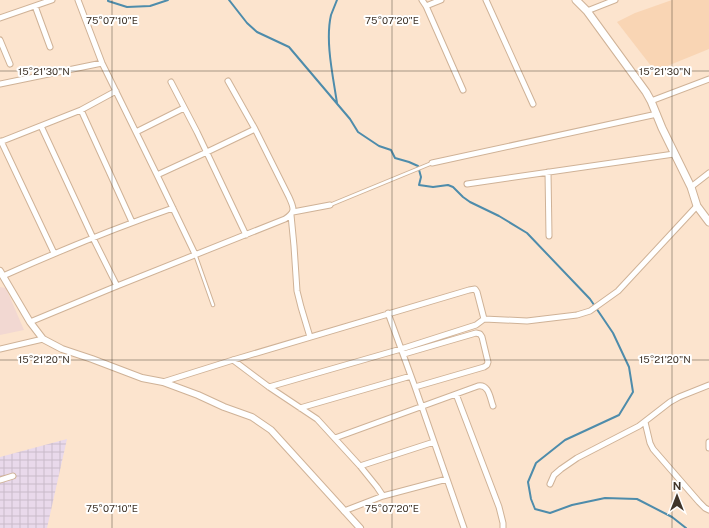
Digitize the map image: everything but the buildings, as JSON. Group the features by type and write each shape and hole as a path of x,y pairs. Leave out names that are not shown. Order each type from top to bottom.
{"main road":[{"path":"576,0 586,11 646,92 674,154 691,187 697,206 709,222"}],"street":[{"path":"0,18 52,0"},
{"path":"78,0 102,63 195,254"},
{"path":"422,0 463,90"},
{"path":"426,6 441,0"},
{"path":"486,0 533,104"},
{"path":"586,11 615,0"},
{"path":"35,6 50,47"},
{"path":"0,40 10,64"},
{"path":"0,84 102,63"},
{"path":"651,101 709,79"},
{"path":"228,81 255,129 293,207 292,213 298,291 310,337"},
{"path":"171,82 207,152 246,235"},
{"path":"54,253 1,141 81,110 116,91"},
{"path":"136,132 184,108"},
{"path":"81,110 132,222"},
{"path":"432,163 657,114"},
{"path":"41,126 117,286"},
{"path":"157,175 255,129"},
{"path":"467,184 674,154"},
{"path":"548,172 549,236"},
{"path":"691,187 709,173"},
{"path":"30,322 195,254 285,219 292,213 330,205"},
{"path":"269,387 401,348 476,324 484,319 527,321 577,315 590,311 618,291 697,206"},
{"path":"173,208 132,222 2,273 4,283 43,339 62,349 124,372 142,378 163,382 198,395 224,407 252,417 271,430 360,528"},
{"path":"163,382 472,289 475,289 479,295 484,319"},
{"path":"388,314 404,354 464,528"},
{"path":"404,354 476,333 480,334 482,337 488,362 487,365 415,386"},
{"path":"0,349 43,339"},
{"path":"233,360 316,419 360,466 377,487 382,496"},
{"path":"300,408 411,376"},
{"path":"335,438 482,385 488,391 493,406"},
{"path":"550,484 554,475 577,458 645,422 670,402 679,397 709,385"},
{"path":"456,394 499,507 504,523 503,528"},
{"path":"645,422 653,450 699,502 709,510"},
{"path":"360,466 434,442"},
{"path":"709,442 709,448"},
{"path":"0,480 13,476"},
{"path":"344,511 382,496 447,478"}],"lane":[{"path":"330,205 432,163"},
{"path":"195,254 213,305"}],"shaded area":[{"path":"672,0 709,0 709,49 655,71 617,22 635,13"},
{"path":"0,287 6,288 24,330 0,335"},
{"path":"67,439 47,528 0,528 0,457"}],"waterway":[{"path":"108,0 127,7 150,6 168,0"},
{"path":"229,0 247,23 257,32 289,47 350,119 358,132 379,146 391,150 395,158 418,166 421,177 419,185 433,187 448,185 453,187 470,202 499,216 527,233 590,299 613,333 629,367 633,392 619,415 565,440 536,463 528,482 531,499 535,509 550,513 572,505 605,498 637,499 672,517 686,528"},
{"path":"337,0 329,25 329,47 337,103"}]}
